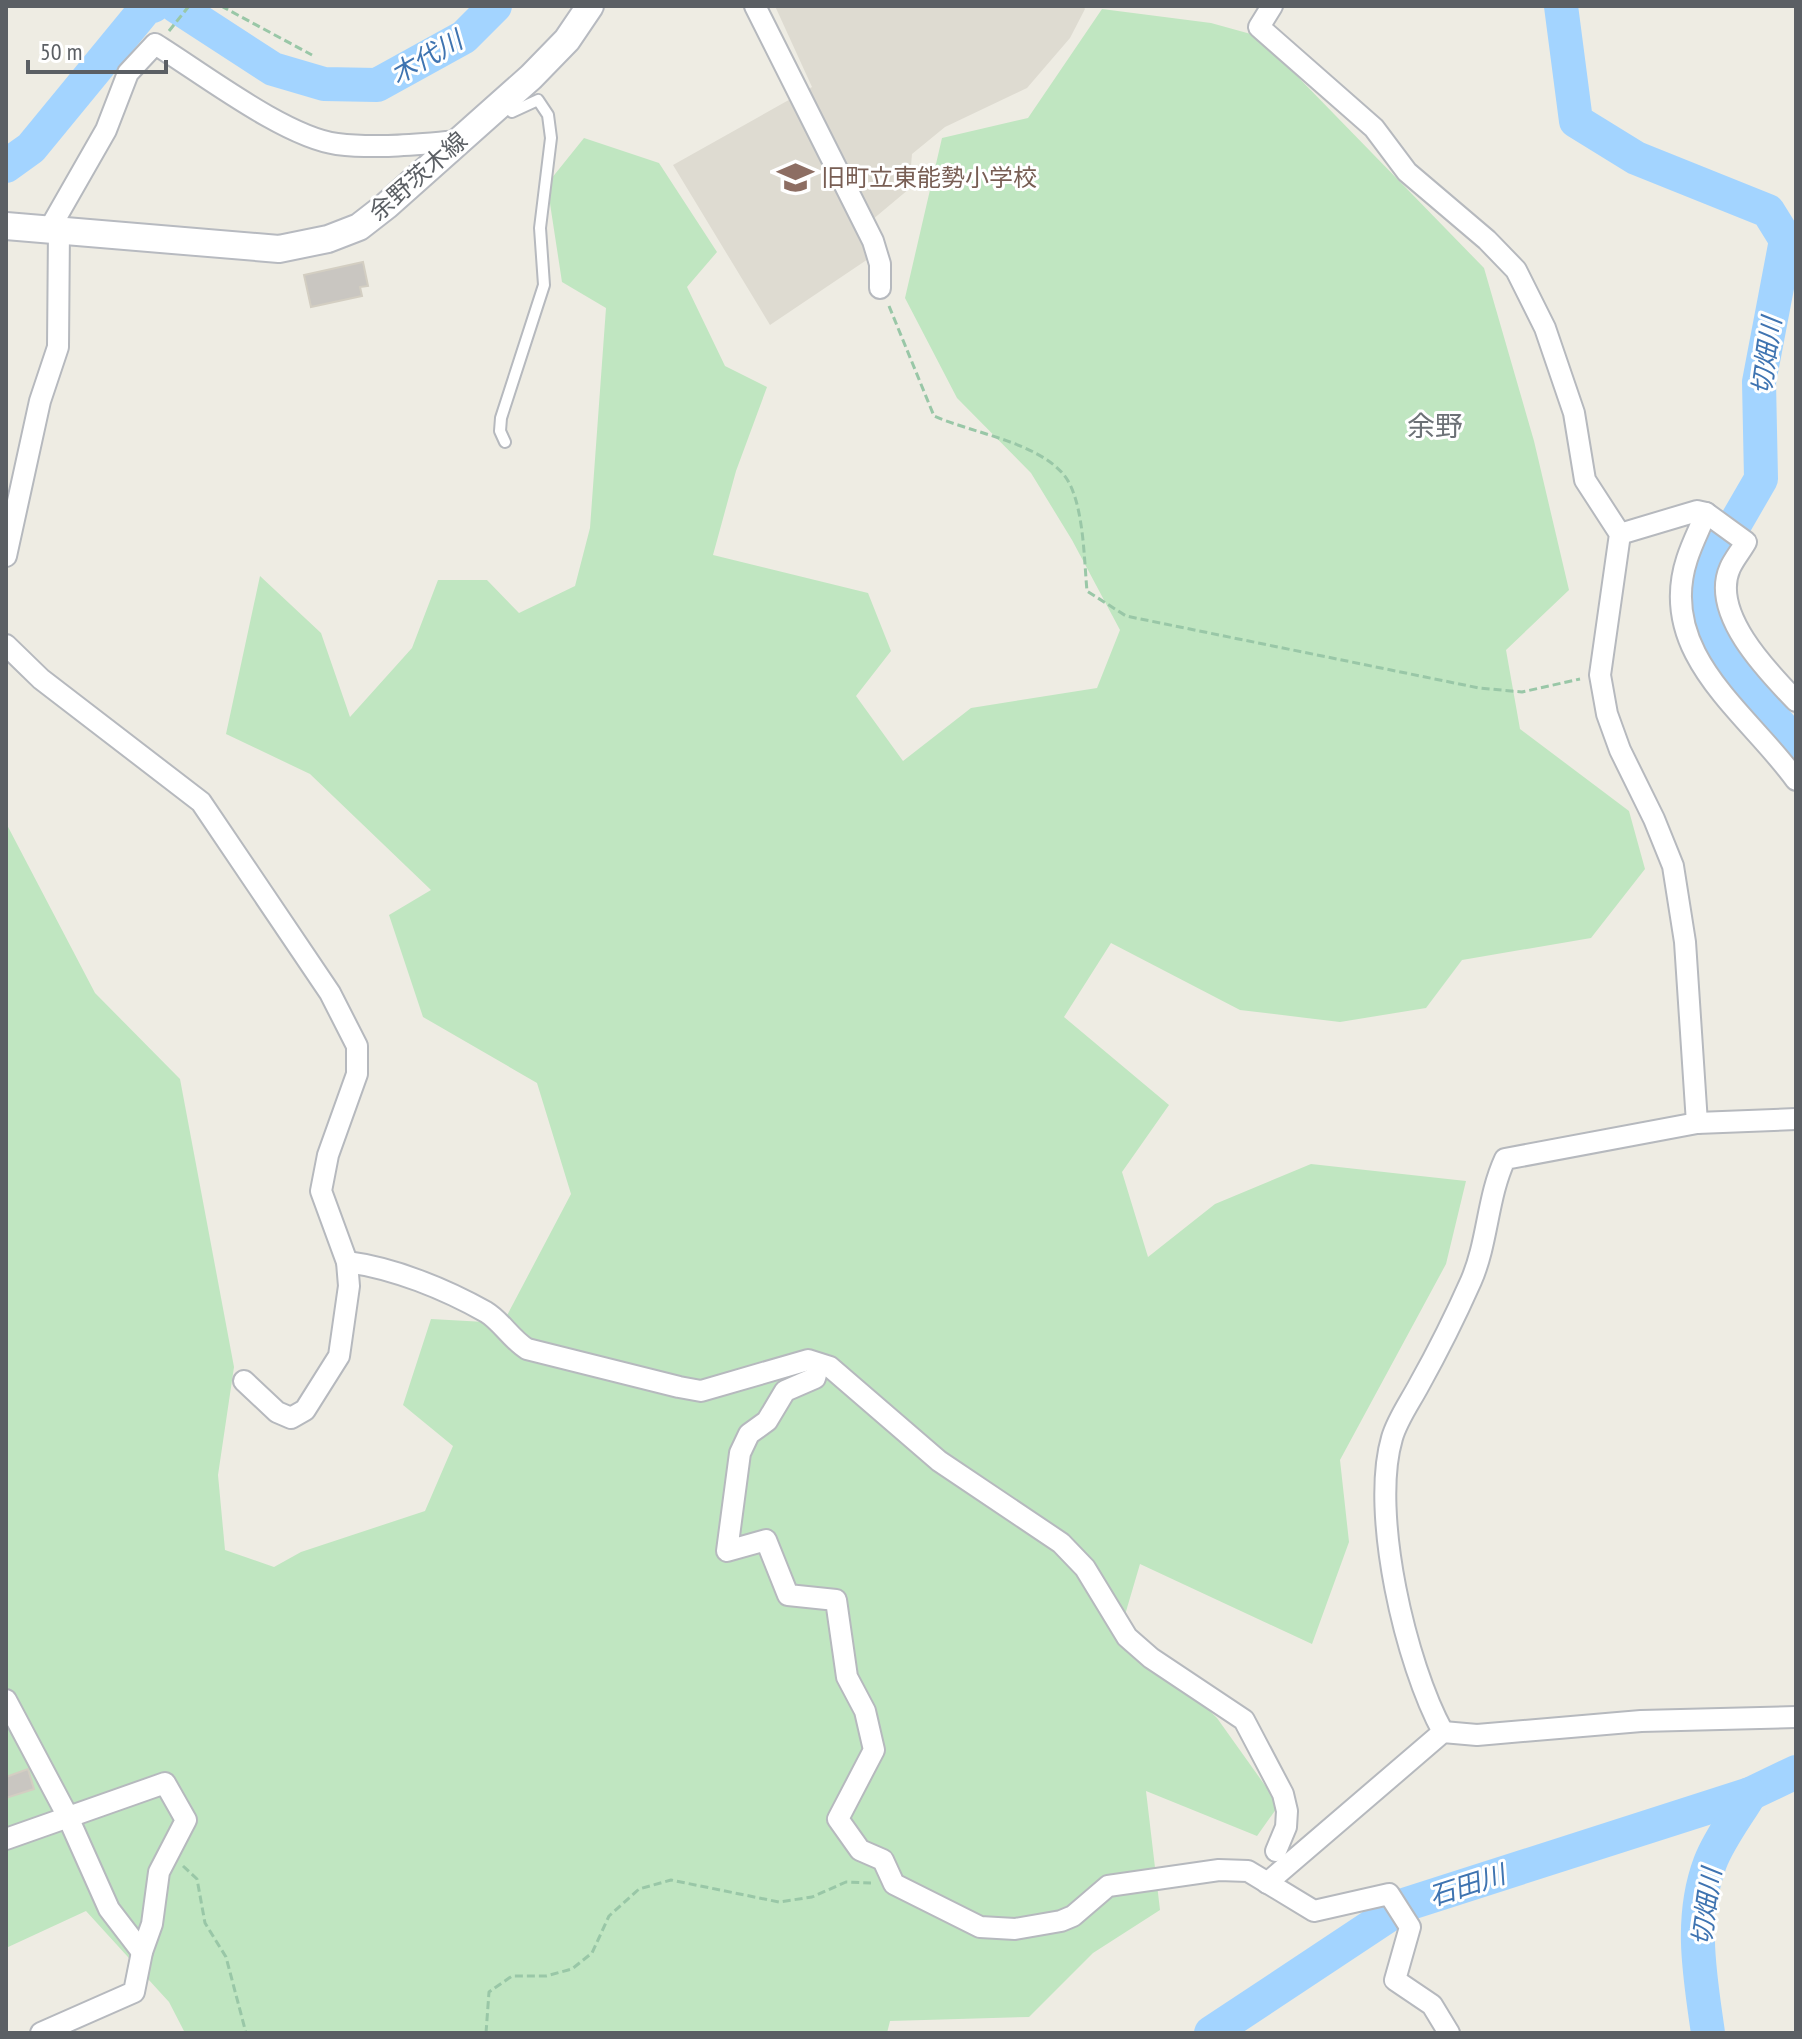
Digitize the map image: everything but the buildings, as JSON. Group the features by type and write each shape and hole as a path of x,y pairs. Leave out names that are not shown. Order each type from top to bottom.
{"main road":[{"name":"余野茨木線","path":"6,226 279,249 328,239 359,227 460,141 567,40 590,6"}],"street":[{"path":"755,6 873,241 880,264 880,288"},
{"path":"1272,6 1259,27 1374,128 1407,172 1487,240 1516,270 1545,328 1574,413 1585,480 1620,534 1600,675 1607,714 1620,750 1673,866 1685,942 1697,1123"},
{"path":"6,556 40,401 58,347 55,229 106,130 128,73 155,44 303,134 335,144 383,147 460,141"},
{"path":"1620,534 1697,511 1706,513 1746,542 1729,570 1726,592 1733,615 1744,640 1796,701"},
{"path":"1706,513 1687,560 1681,619 1706,675 1796,780"},
{"path":"6,645 41,679 201,802 330,993 357,1046 357,1074 328,1155 321,1191 347,1262 349,1286 339,1356 305,1410 291,1418 277,1412 244,1381"},
{"path":"1443,1732 1426,1701 1403,1617 1385,1518 1383,1472 1393,1435 1472,1278 1487,1234 1497,1177 1505,1159 1697,1123 1796,1119"},
{"path":"347,1262 380,1266 489,1314 513,1341 527,1349 679,1387 701,1391 808,1360 830,1367 939,1461 1061,1543 1085,1568 1127,1637 1151,1658 1244,1720 1283,1794 1287,1811 1286,1827 1276,1851"},
{"path":"819,1364 815,1378 785,1391 767,1421 749,1434 740,1453 727,1551 766,1540 788,1595 836,1600 847,1677 865,1711 874,1750 838,1819 860,1850 883,1860 894,1884 980,1927 1015,1929 1073,1916 1108,1886 1219,1870 1248,1871 1314,1911 1389,1894 1410,1927 1395,1980 1432,2005 1449,2033"},
{"path":"6,1700 67,1815 109,1909 142,1952"},
{"path":"1267,1883 1443,1732 1477,1735 1641,1721 1796,1717"},
{"path":"6,1744 26,1737"},
{"path":"6,1839 165,1783 186,1820 159,1872 152,1924 142,1952 134,1992 41,2033"}],"lane":[{"path":"502,103 512,112 538,100 548,115 551,138 540,228 544,285 501,418 500,431 505,442"}],"path":[{"path":"155,44 189,6"},
{"path":"221,6 312,55"},
{"path":"880,288 934,416 1024,447 1064,475 1081,527 1087,591 1126,616 1479,688 1522,692 1600,675"},
{"path":"169,1852 197,1879 205,1923 226,1957 246,2033"},
{"path":"486,2033 489,1992 512,1976 546,1976 572,1969 592,1953 609,1916 639,1889 671,1880 779,1902 812,1897 846,1882 894,1884"}],"shaded area":[{"name":"旧町立東能勢小学校","path":"775,6 1083,6 1085,9 1070,38 1027,88 945,127 912,154 909,189 872,220 874,255 770,325 673,165 812,87"}],"green space":[{"path":"1102,9 1211,23 1258,36 1484,268 1534,441 1569,590 1506,650 1520,729 1629,811 1645,869 1591,938 1462,960 1426,1008 1340,1022 1240,1010 1111,943 1064,1017 1169,1105 1122,1172 1148,1257 1215,1204 1311,1164 1466,1181 1446,1264 1340,1460 1349,1542 1312,1644 1140,1564 1122,1625 1217,1718 1279,1805 1257,1836 1146,1791 1160,1910 1093,1953 1029,2017 890,2021 887,2033 185,2033 169,2002 86,1911 6,1948 6,823 95,993 180,1079 234,1367 218,1475 225,1550 274,1567 301,1552 425,1511 453,1446 403,1405 431,1319 503,1323 571,1194 537,1083 423,1017 389,915 431,890 310,774 226,734 260,576 321,633 350,717 412,648 438,580 487,580 519,613 575,586 590,528 606,308 562,282 547,184 584,138 659,163 717,252 687,287 725,366 767,387 736,471 713,555 868,593 891,651 856,696 903,761 971,708 1097,688 1120,630 1072,540 1031,473 957,398 905,298 942,138 1028,118"}],"waterway":[{"name":"木代川","path":"6,166 31,148 146,8 153,6"},
{"name":"木代川","path":"176,6 273,69 324,84 377,85 464,37 495,6"},
{"name":"切畑川","path":"1561,6 1576,121 1636,158 1768,211 1786,240 1759,382 1761,479 1706,574 1704,604 1712,635 1726,664 1796,744"},
{"name":"石田川","path":"1211,2033 1404,1905 1750,1794 1796,1772"},
{"name":"切畑川","path":"1708,2033 1698,1948 1700,1905 1714,1854 1750,1794"}],"place":[{"name":"旧町立東能勢小学校","path":"795,177"}],"district":[{"name":"余野","path":"1435,425"}]}
